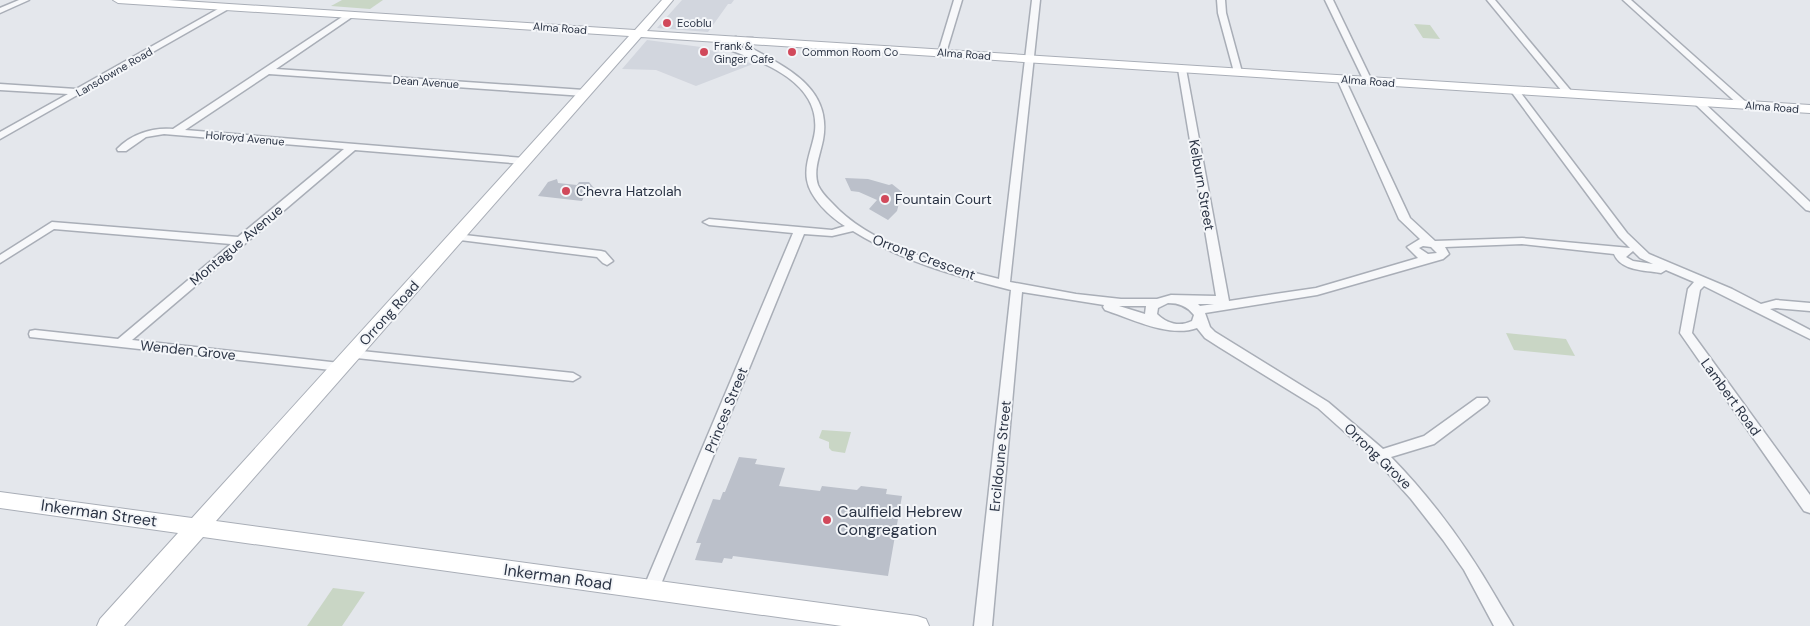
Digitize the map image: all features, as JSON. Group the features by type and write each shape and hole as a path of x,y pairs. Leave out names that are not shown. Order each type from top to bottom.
{"street":[{"path":"0,11 25,0"},
{"name":"Alma Road","path":"118,0 226,4 351,15 1810,109"},
{"name":"Orrong Road","path":"109,626 668,0"},
{"path":"942,53 958,0"},
{"name":"Ercildoune Street","path":"983,626 1029,59 1036,0"},
{"path":"1221,0 1222,14 1238,72"},
{"path":"1329,0 1368,81"},
{"path":"1491,0 1569,94"},
{"path":"1627,0 1744,105"},
{"name":"Lansdowne Road","path":"0,136 226,4"},
{"name":"Holroyd Avenue","path":"175,132 351,15"},
{"name":"Orrong Crescent","path":"733,39 733,48 767,60"},
{"name":"Orrong Crescent","path":"750,40 748,48 792,75 816,102 821,129 812,165 815,190 828,208 852,228 911,256 1011,285 1085,299 1138,304 1156,302"},
{"name":"Kelburn Street","path":"1182,69 1223,303"},
{"name":"Dean Avenue","path":"268,71 584,93"},
{"path":"1341,79 1405,219 1406,231 1414,248 1421,255 1438,256"},
{"path":"0,87 78,92"},
{"path":"1514,90 1623,235 1645,259"},
{"path":"1698,102 1810,208"},
{"path":"122,149 148,133 175,132"},
{"name":"Holroyd Avenue","path":"175,132 524,161"},
{"name":"Montague Avenue","path":"121,343 352,147"},
{"path":"1405,219 1432,244 1442,250 1438,256"},
{"path":"709,222 838,233 852,228"},
{"path":"0,260 52,225 240,241"},
{"name":"Princes Street","path":"651,589 800,230"},
{"path":"1623,235 1625,255"},
{"path":"456,237 601,254 607,261"},
{"path":"1389,270 1414,248 1417,243 1522,241 1568,246 1645,259 1702,281 1760,308 1810,335"},
{"path":"1223,303 1199,315 1193,326 1177,329 1160,324 1151,315 1152,306 1156,302 1166,299 1223,303 1317,291 1438,256 1449,249 1472,243"},
{"name":"Lambert Road","path":"1702,281 1694,289 1686,332 1810,508"},
{"name":"Orrong Crescent","path":"1085,299 1160,324"},
{"path":"1179,300 1193,306 1199,315"},
{"path":"1760,308 1776,304 1810,307"},
{"name":"Orrong Grove","path":"1199,315 1204,329 1227,346 1321,404 1380,455 1420,497 1465,558 1489,604 1504,626"},
{"name":"Orrong Grove","path":"1177,329 1227,346"},
{"name":"Wenden Grove","path":"36,334 340,367"},
{"path":"352,354 573,377"},
{"path":"1380,455 1429,440 1482,401"},
{"name":"Inkerman Street","path":"0,500 198,527"},
{"name":"Inkerman Road","path":"198,527 651,589 852,621 917,626"},
{"name":"Orrong Grove","path":"1489,604 1493,626"}],"shaded area":[{"path":"682,0 734,0 731,4 728,4 708,32 657,28"},
{"path":"647,40 701,47 753,64 696,86 656,70 622,69"}],"green space":[{"path":"342,0 383,0 370,9 331,6"},
{"path":"1414,24 1430,25 1440,39 1423,38"},
{"path":"1506,333 1566,339 1575,356 1514,350"},
{"path":"822,430 851,432 845,453 832,451 829,448 829,442 819,438"},
{"path":"333,588 365,592 342,626 307,626"}],"building":[{"name":"Fountain Court","path":"845,178 868,179 889,185 892,184 902,192 897,211 888,220 869,209 877,200 859,192 851,191"},
{"name":"Chevra Hatzolah","path":"557,179 558,183 577,185 579,182 589,182 598,193 584,197 582,201 538,196 548,182"},
{"name":"Caulfield Hebrew Congregation","path":"739,457 757,459 755,464 785,468 779,486 820,491 822,486 857,490 861,486 887,489 886,494 902,496 888,576 733,556 732,559 724,558 722,563 695,560 701,543 696,543 713,499 720,500 723,492 725,492"}],"place":[{"name":"Ecoblu","path":"667,23"},
{"name":"Frank & Ginger Cafe","path":"704,52"},
{"name":"Common Room Co","path":"792,52"},
{"name":"Chevra Hatzolah","path":"566,191"},
{"name":"Fountain Court","path":"885,199"},
{"name":"Caulfield Hebrew Congregation","path":"827,520"}]}
